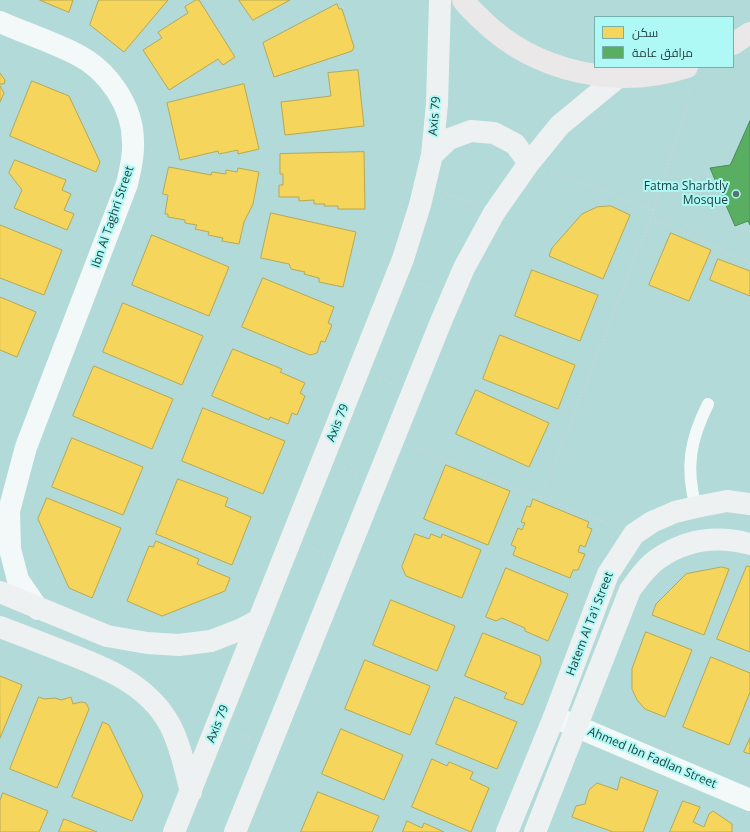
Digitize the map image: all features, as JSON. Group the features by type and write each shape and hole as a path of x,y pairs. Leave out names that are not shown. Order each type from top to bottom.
{"main road":[{"name":"Axis 79","path":"174,832 324,459 405,252 420,205 432,154 437,104 440,0"},
{"path":"463,0 495,33 533,56 574,71 617,78 645,76 673,71 690,74"},
{"path":"235,832 412,392 464,268 494,213 529,163 560,125 617,78"},
{"path":"432,154 449,139 471,131 494,133 515,144 529,163"},
{"name":"Hatem Al Ta'i Street","path":"507,832 554,717 608,574 634,534 652,522 675,512 727,502 750,504"},
{"name":"Hatem Al Ta'i Street","path":"535,832 630,590 641,574 658,558 679,548 702,540 720,539 750,544"},
{"path":"0,592 38,609 107,636 147,643 179,646 212,641 242,629 256,629"},
{"path":"0,627 122,676 145,694 170,725 180,750 191,792"},
{"path":"95,664 107,636"}],"street":[{"name":"Ibn Al Taghri Street","path":"0,22 77,54 95,66 110,82 122,100 130,120 133,141 132,163 126,184 26,447 10,511 10,549 18,580 38,609"},
{"name":"Ibn Al Taghri Street","path":"0,491 26,447"},
{"name":"Ahmed Ibn Fadlan Street","path":"554,717 750,800"}],"lane":[{"path":"696,507 691,490 690,468 692,446 698,424 708,404"}],"path":[{"path":"540,497 651,218 690,74"},
{"path":"529,163 653,210"},
{"path":"425,185 494,213"},
{"path":"651,218 750,263"},
{"path":"397,275 451,297"},
{"path":"359,370 412,392"},
{"path":"393,440 634,534"},
{"path":"324,459 376,481"},
{"path":"291,540 344,562"},
{"path":"256,629 304,660"},
{"path":"218,725 270,747"}],"building: سكن":[{"path":"40,0 73,0 69,12"},
{"path":"99,0 168,0 124,52 90,25"},
{"path":"196,0 199,0 235,57 223,65 218,59 169,90 143,50 162,38 158,32 188,13 185,7"},
{"path":"239,0 290,0 253,20"},
{"path":"337,4 339,9 342,9 354,47 352,51 274,77 263,43"},
{"path":"358,70 364,126 285,135 281,102 331,96 328,73"},
{"path":"0,73 5,80 4,84 0,84"},
{"path":"32,81 69,96 100,162 96,172 10,136"},
{"path":"244,84 259,149 238,154 238,150 219,154 218,151 180,160 167,103"},
{"path":"0,86 4,93 0,102"},
{"path":"364,152 365,209 338,209 338,206 314,204 314,200 299,201 299,197 279,197 279,185 283,185 283,174 280,174 280,154"},
{"path":"15,160 66,180 62,190 71,194 64,210 74,214 67,230 14,208 22,190 9,173"},
{"path":"169,167 211,175 212,172 226,174 226,170 237,172 238,168 259,172 253,204 244,222 239,244 222,241 223,238 208,235 209,232 195,229 197,225 185,223 185,220 168,217 168,214 165,214 168,195 163,194"},
{"path":"611,206 630,215 603,279 549,256 552,248 582,214 597,207"},
{"path":"271,213 356,232 343,287 319,282 319,278 304,274 305,272 291,269 289,264 261,258"},
{"path":"0,225 62,250 44,295 0,278"},
{"path":"671,233 711,250 689,301 649,285"},
{"path":"152,235 229,267 209,316 132,285"},
{"path":"718,259 750,271 750,296 710,280"},
{"path":"532,270 598,295 580,341 515,316"},
{"path":"263,278 334,307 328,323 332,325 325,342 321,341 317,353 310,355 242,327"},
{"path":"0,297 36,312 17,357 0,350"},
{"path":"123,303 203,336 182,385 103,352"},
{"path":"500,335 575,365 558,409 483,379"},
{"path":"233,349 282,369 280,372 305,383 300,393 305,396 297,415 292,413 288,424 270,417 269,420 212,396"},
{"path":"94,366 173,399 152,449 73,416"},
{"path":"476,390 549,423 529,467 456,434"},
{"path":"203,408 285,441 263,494 182,461"},
{"path":"72,438 143,467 123,515 52,487"},
{"path":"446,465 510,491 488,545 424,519"},
{"path":"178,479 228,498 225,506 251,517 232,565 156,534"},
{"path":"47,498 121,528 92,598 69,588 38,519"},
{"path":"533,499 589,522 587,527 592,529 585,547 580,545 578,552 585,554 578,570 573,570 570,578 513,555 516,547 511,545 518,528 522,530 525,523 521,522 527,506 530,507"},
{"path":"415,534 429,539 431,534 441,538 442,534 481,550 462,598 406,576 402,567"},
{"path":"156,541 199,559 197,564 230,578 225,591 162,616 127,601 149,546 153,547"},
{"path":"747,566 750,567 750,652 717,639"},
{"path":"722,567 729,569 704,635 652,615 656,604 686,574"},
{"path":"506,568 568,594 548,641 525,631 525,628 502,618 496,621 486,617"},
{"path":"391,600 455,626 437,671 373,645"},
{"path":"646,632 692,650 665,717 645,709 637,700 632,689 632,669"},
{"path":"483,633 540,656 541,663 523,705 504,698 507,693 465,676"},
{"path":"711,657 750,673 750,692 729,745 683,727"},
{"path":"365,660 430,686 410,735 345,709"},
{"path":"0,676 22,685 0,738"},
{"path":"39,697 44,699 55,698 61,700 71,697 73,704 81,702 86,703 89,709 57,788 10,769"},
{"path":"455,697 517,722 497,769 436,744"},
{"path":"103,722 109,725 143,796 132,821 72,797"},
{"path":"341,729 403,755 384,800 322,774"},
{"path":"750,738 750,754 744,752"},
{"path":"432,759 447,766 449,762 473,772 470,779 489,788 471,832 412,807"},
{"path":"621,777 658,791 643,832 613,832 572,817 576,806 585,804 589,790 597,783 617,790"},
{"path":"318,792 379,816 372,832 301,832"},
{"path":"3,793 48,811 39,832 0,832 0,801"},
{"path":"683,801 700,807 693,822 704,827 709,814 713,811 732,824 732,832 670,832"},
{"path":"64,819 97,832 59,832"},
{"path":"407,821 422,828 424,823 444,832 403,832"}],"building: مرافق عامة":[{"name":"Fatma Sharbtly Mosque","path":"750,121 750,225 748,221 735,226 710,168 730,165"}],"place":[{"name":"Fatma Sharbtly Mosque","path":"736,194"}]}
